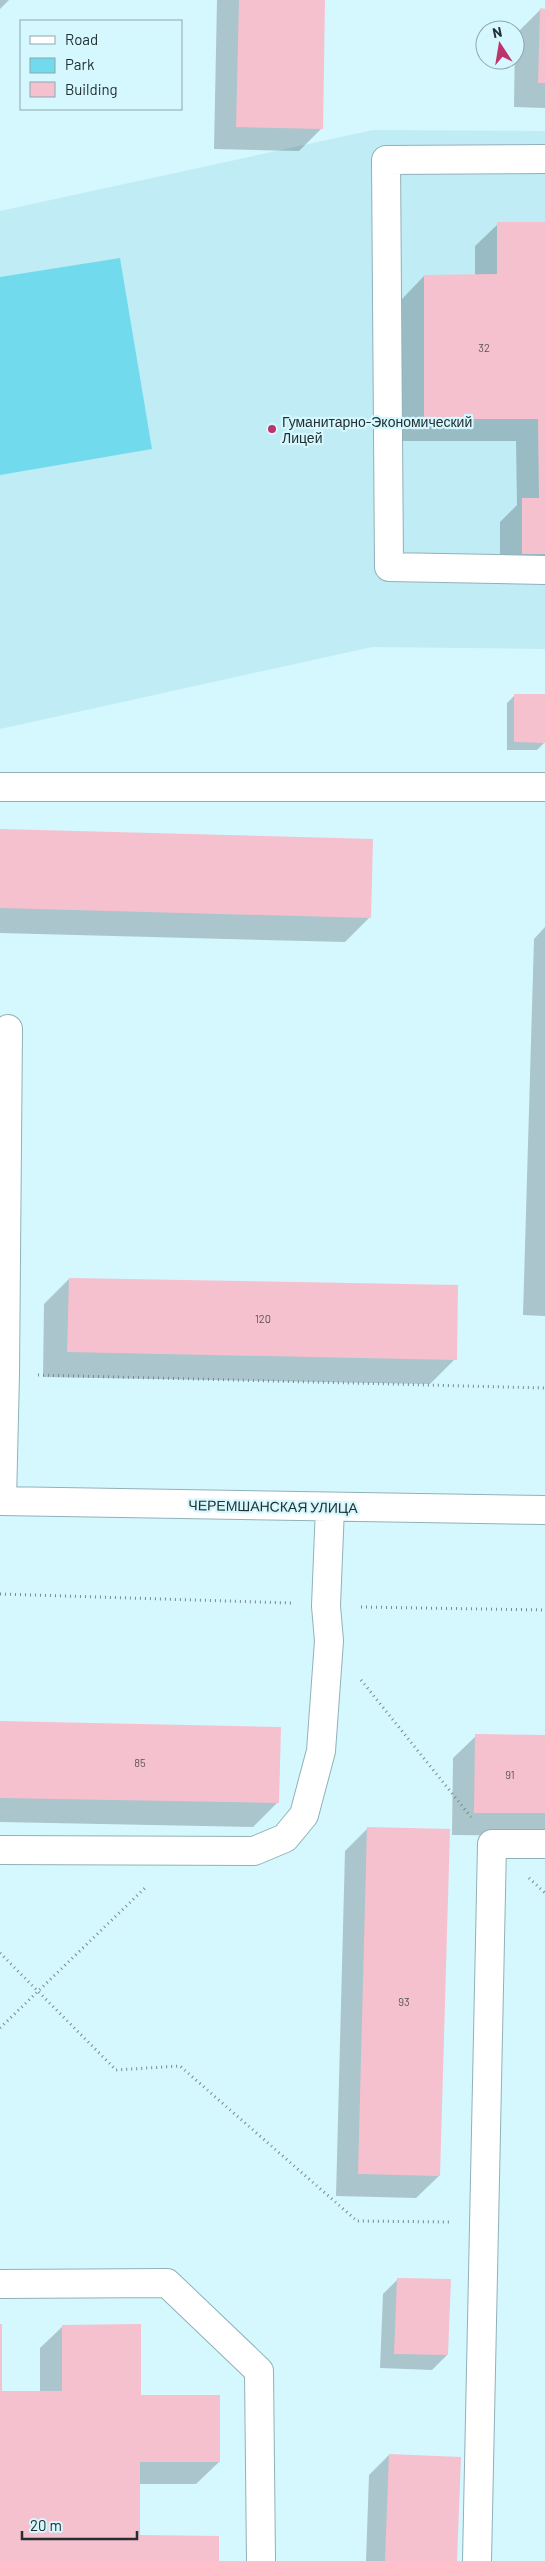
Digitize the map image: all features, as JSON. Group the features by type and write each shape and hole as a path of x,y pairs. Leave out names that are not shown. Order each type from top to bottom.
{"street":[{"path":"545,159 386,160 386,170 389,567 545,570"},
{"path":"0,787 545,787"},
{"path":"1,1501 6,1374 8,1029"},
{"name":"ЧЕРЕМШАНСКАЯ УЛИЦА","path":"1,1501 545,1510"},
{"path":"0,1850 254,1852 284,1838 304,1815 321,1751 329,1640 326,1606 330,1507"},
{"path":"477,2561 492,1844 545,1844"},
{"path":"0,2284 167,2283 259,2371 261,2561"}],"path":[{"path":"6,1374 545,1388"},
{"path":"0,1594 290,1602 326,1606 545,1610"},
{"path":"290,1602 329,1640 492,1844 545,1893"},
{"path":"0,2028 184,1851"},
{"path":"0,1953 116,2070 180,2066 357,2221 484,2222"}],"shaded area":[{"name":"Гуманитарно-Экономический Лицей","path":"373,130 545,131 545,649 372,647 0,729 0,211"}],"green space":[{"path":"120,258 152,449 0,475 0,277"}],"building":[{"path":"239,0 325,0 323,129 236,127"},
{"path":"540,8 545,9 545,83 538,83"},
{"path":"497,222 545,222 545,554 522,554 522,498 539,498 538,419 424,419 424,275 497,274"},
{"path":"514,694 545,694 545,743 514,742"},
{"path":"0,829 373,839 371,918 0,908"},
{"path":"69,1278 458,1285 457,1360 67,1352"},
{"path":"0,1721 281,1727 279,1803 0,1798"},
{"path":"475,1734 545,1735 545,1813 474,1813"},
{"path":"367,1827 450,1829 440,2176 358,2174"},
{"path":"397,2278 451,2279 448,2355 394,2354"},
{"path":"0,2324 2,2324 2,2391 62,2391 62,2325 141,2324 141,2395 220,2395 220,2462 140,2462 140,2535 219,2536 219,2561 0,2561"},
{"path":"389,2454 461,2457 457,2561 385,2561"}],"place":[{"name":"Гуманитарно-Экономический Лицей","path":"272,429"}]}
